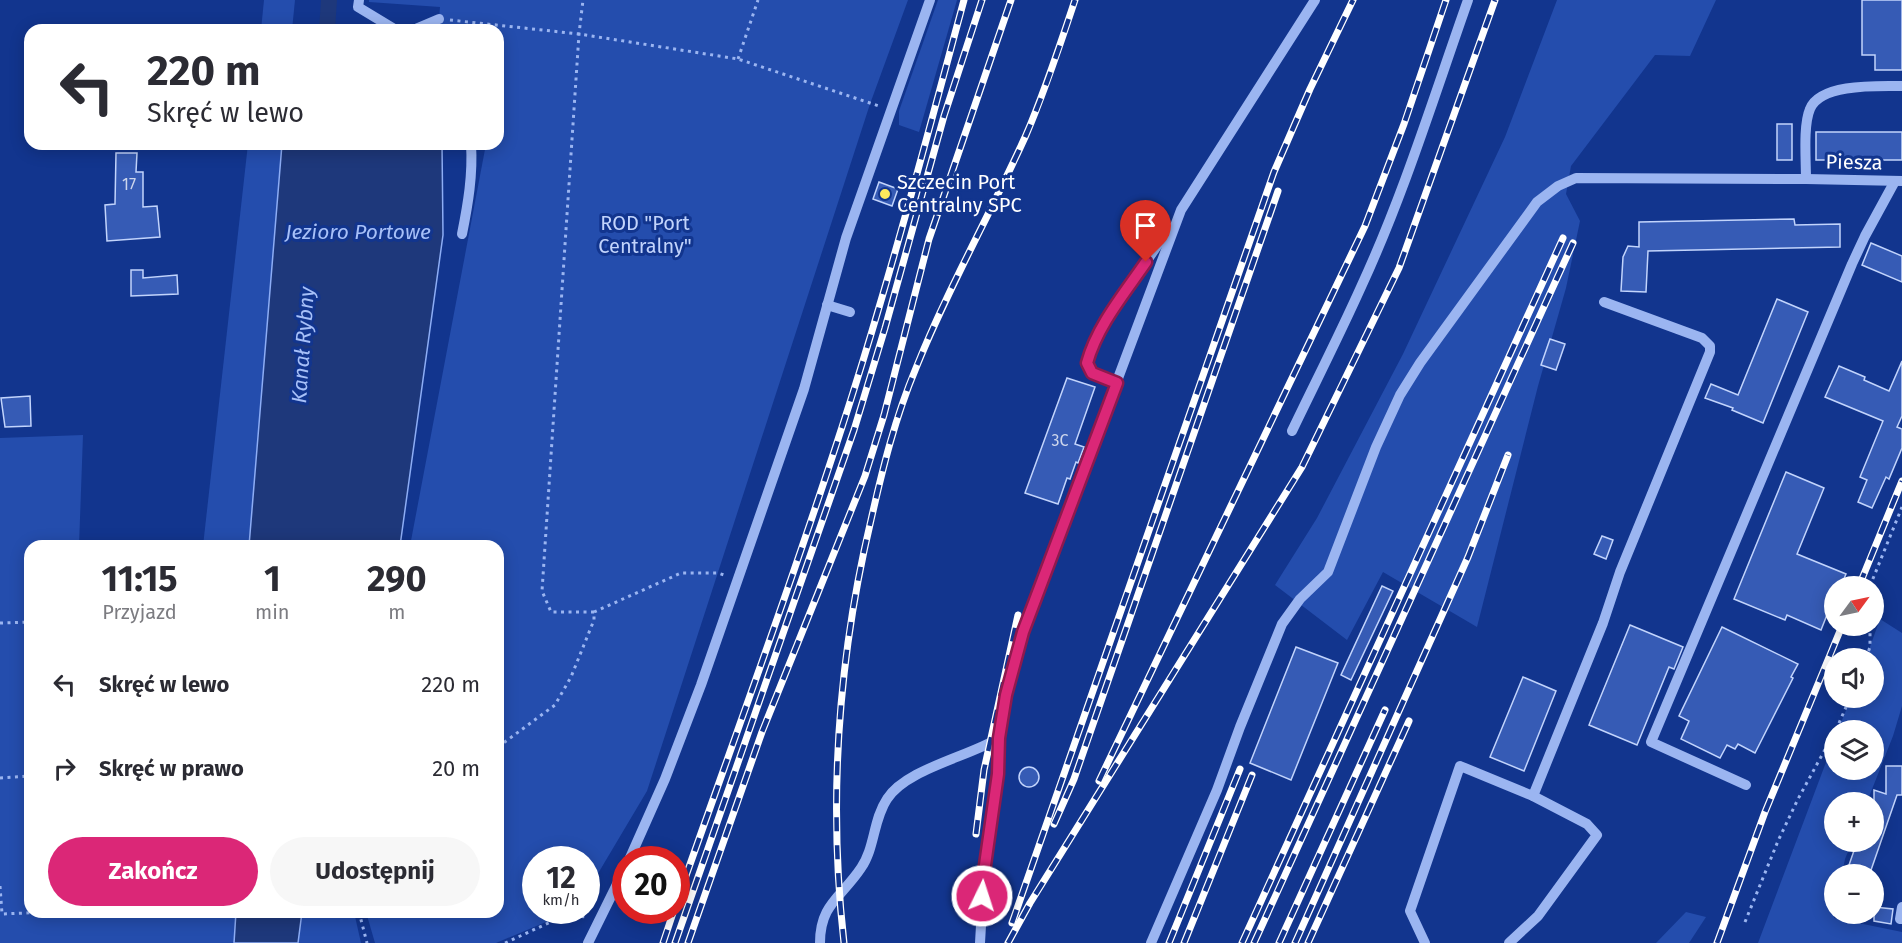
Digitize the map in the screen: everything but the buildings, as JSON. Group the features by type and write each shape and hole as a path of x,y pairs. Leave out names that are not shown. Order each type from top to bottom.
{"street":[{"path":"359,0 358,7 386,24"},
{"path":"635,846 665,779 701,685 804,389 846,238 930,0"},
{"path":"980,943 984,872 998,774 999,738 1006,695 1023,632 1181,210 1315,0"},
{"path":"1292,431 1362,287 1387,226 1468,0"},
{"path":"427,24 439,19"},
{"path":"1806,179 1807,117 1811,105 1830,92 1842,89 1902,86"},
{"path":"462,234 470,195 471,150"},
{"name":"Piesza","path":"1150,943 1217,790 1282,624 1300,600 1328,572 1376,447 1400,395 1420,363 1537,202 1558,186 1576,178 1899,181"},
{"path":"1746,785 1652,742 1861,246 1899,181"},
{"path":"1117,383 1092,373 1087,363 1091,347 1101,328 1157,245 1178,219"},
{"path":"1533,796 1603,623 1620,572 1710,352 1710,345 1702,338 1604,302"},
{"path":"827,306 850,312"},
{"path":"820,943 821,924 825,912 863,864 880,813 889,795 906,781 999,738"},
{"path":"1425,943 1410,911 1460,766 1533,796 1587,824 1597,836 1538,916 1509,943"},
{"path":"600,919 612,895"},
{"path":"1902,907 1900,919 1902,919"},
{"path":"588,943 598,924"}],"path":[{"path":"583,0 542,591 551,612 594,612 681,573 718,573"},
{"path":"738,59 758,0"},
{"path":"439,19 486,24"},
{"path":"504,26 579,34 738,59 870,104"},
{"path":"1874,576 1902,507"},
{"path":"504,743 555,705 571,677 594,620 594,612"},
{"path":"0,623 24,622"},
{"path":"1745,922 1778,841 1824,752"},
{"path":"0,778 24,776"},
{"path":"0,886 2,914 24,913"},
{"path":"361,918 367,943"},
{"path":"505,943 546,924"}],"green space":[{"path":"264,0 295,0 293,24 262,24"},
{"name":"ROD \"Port Centralny\"","path":"369,0 908,0 870,104 647,791 614,846 612,846 600,870 600,846 522,846 522,924 541,924 496,943 375,943 368,918 504,918 504,540 411,540 485,150 504,150 504,24 439,24 440,7 369,2"},
{"path":"938,0 957,0 919,132 899,125 899,111"},
{"path":"1557,0 1716,0 1690,56 1655,55 1571,166 1566,194 1580,221 1566,288 1538,386 1477,627 1383,572 1347,640 1275,585 1317,518 1403,354 1505,137"},
{"path":"247,150 282,150 249,540 204,540"},
{"path":"83,435 79,540 24,540 24,918 236,918 234,943 0,943 0,438"},
{"path":"1884,622 1902,633 1902,706 1884,759 1884,720 1842,720 1847,708 1884,708 1884,648 1870,648 1874,636 1884,636"},
{"path":"1824,768 1824,780 1876,780 1871,792 1824,792 1824,852 1848,852 1844,864 1824,864 1824,924 1863,924 1902,932 1902,943 1758,943"},
{"path":"1686,912 1706,917 1689,943 1656,943"},
{"path":"290,918 355,918 361,943 279,943"}],"water":[{"name":"Jezioro Portowe","path":"282,150 442,150 443,235 401,540 249,540"},
{"path":"236,918 301,918 298,943 234,943"}],"waterway":[{"name":"Kanał Rybny","path":"327,24 329,0"}],"railway":[{"path":"690,864 851,399 896,250 964,0"},
{"path":"675,943 854,430 944,116 982,0"},
{"path":"688,943 762,732 865,476 884,415 929,239 1011,0"},
{"path":"844,943 837,836 839,730 851,625 880,481 896,424 916,368 1026,135 1075,0"},
{"path":"1012,923 1274,172 1310,89 1353,0"},
{"path":"1099,781 1365,226 1404,124 1446,0"},
{"path":"1008,943 1030,903 1302,467 1399,268 1495,0"},
{"path":"1054,824 1074,779 1278,191"},
{"path":"1242,943 1563,238"},
{"path":"1254,943 1573,243"},
{"path":"1295,943 1468,557 1508,455"},
{"path":"1863,576 1902,481"},
{"path":"976,834 984,770 1018,615"},
{"path":"1717,943 1765,812 1838,636"},
{"path":"1279,943 1385,710"},
{"path":"1308,943 1409,721"},
{"path":"1169,943 1240,769"},
{"path":"1184,943 1252,775"},
{"path":"663,943 669,924"}],"place":[{"name":"Szczecin Port Centralny SPC","path":"885,194"}],"route":[{"path":"982,896 998,774 999,738 1014,663 1023,632 1117,383 1092,373 1087,363 1091,347 1101,328 1146,262"}]}
